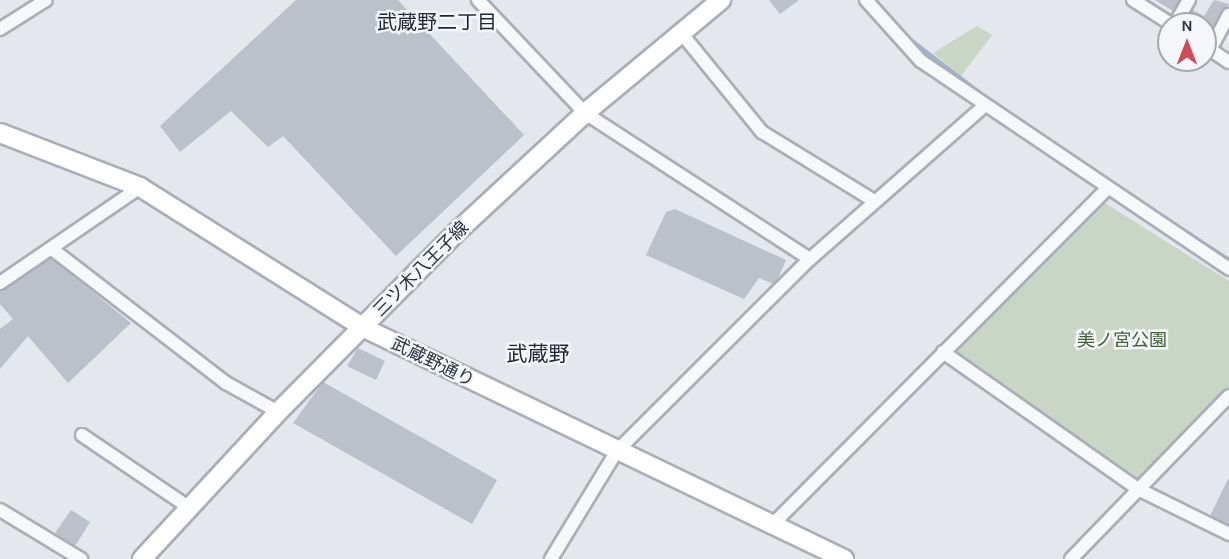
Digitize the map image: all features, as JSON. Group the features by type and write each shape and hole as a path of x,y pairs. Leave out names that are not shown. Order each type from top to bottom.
{"street":[{"path":"0,29 46,0"},
{"path":"478,0 585,113 810,259"},
{"name":"三ツ木八王子線","path":"141,559 187,506 362,327 585,113 721,0"},
{"path":"866,0 921,61 1229,270"},
{"path":"1133,0 1157,14"},
{"path":"1217,34 1229,15"},
{"path":"682,34 762,132 874,201"},
{"path":"551,559 617,451 810,259 985,105"},
{"name":"武蔵野通り","path":"0,133 140,186 362,327 844,559"},
{"path":"0,283 140,186"},
{"path":"773,524 1108,189"},
{"path":"52,249 207,370 278,412"},
{"path":"943,352 1138,489 1229,534"},
{"path":"1071,559 1229,396"},
{"path":"82,435 187,506"},
{"path":"0,510 81,559"}],"green space":[{"path":"977,26 992,35 961,76 933,53"},
{"name":"美ノ宮公園","path":"1105,203 1229,281 1229,388 1139,482 952,351"}],"building":[{"path":"296,0 398,0 524,135 396,256 283,136 268,147 231,111 180,152 160,126"},
{"path":"769,0 799,0 780,14"},
{"path":"1155,0 1177,0 1179,1 1173,11"},
{"path":"1214,0 1229,4 1217,22 1217,12 1206,12"},
{"path":"675,209 786,260 777,281 773,284 759,278 744,299 646,255 666,212"},
{"path":"51,258 131,323 68,383 28,336 0,369 0,329 13,319 0,304 0,291"},
{"path":"358,348 385,361 376,380 347,366"},
{"path":"323,382 497,480 472,524 293,423"},
{"path":"1229,477 1229,525 1210,516"},
{"path":"71,510 90,522 75,546 55,533"}],"waterway":[{"path":"875,0 894,22"},
{"path":"907,37 989,100"},
{"path":"1142,203 1229,260"}],"district":[{"name":"武蔵野二丁目","path":"437,22"},
{"name":"武蔵野","path":"538,354"}]}
